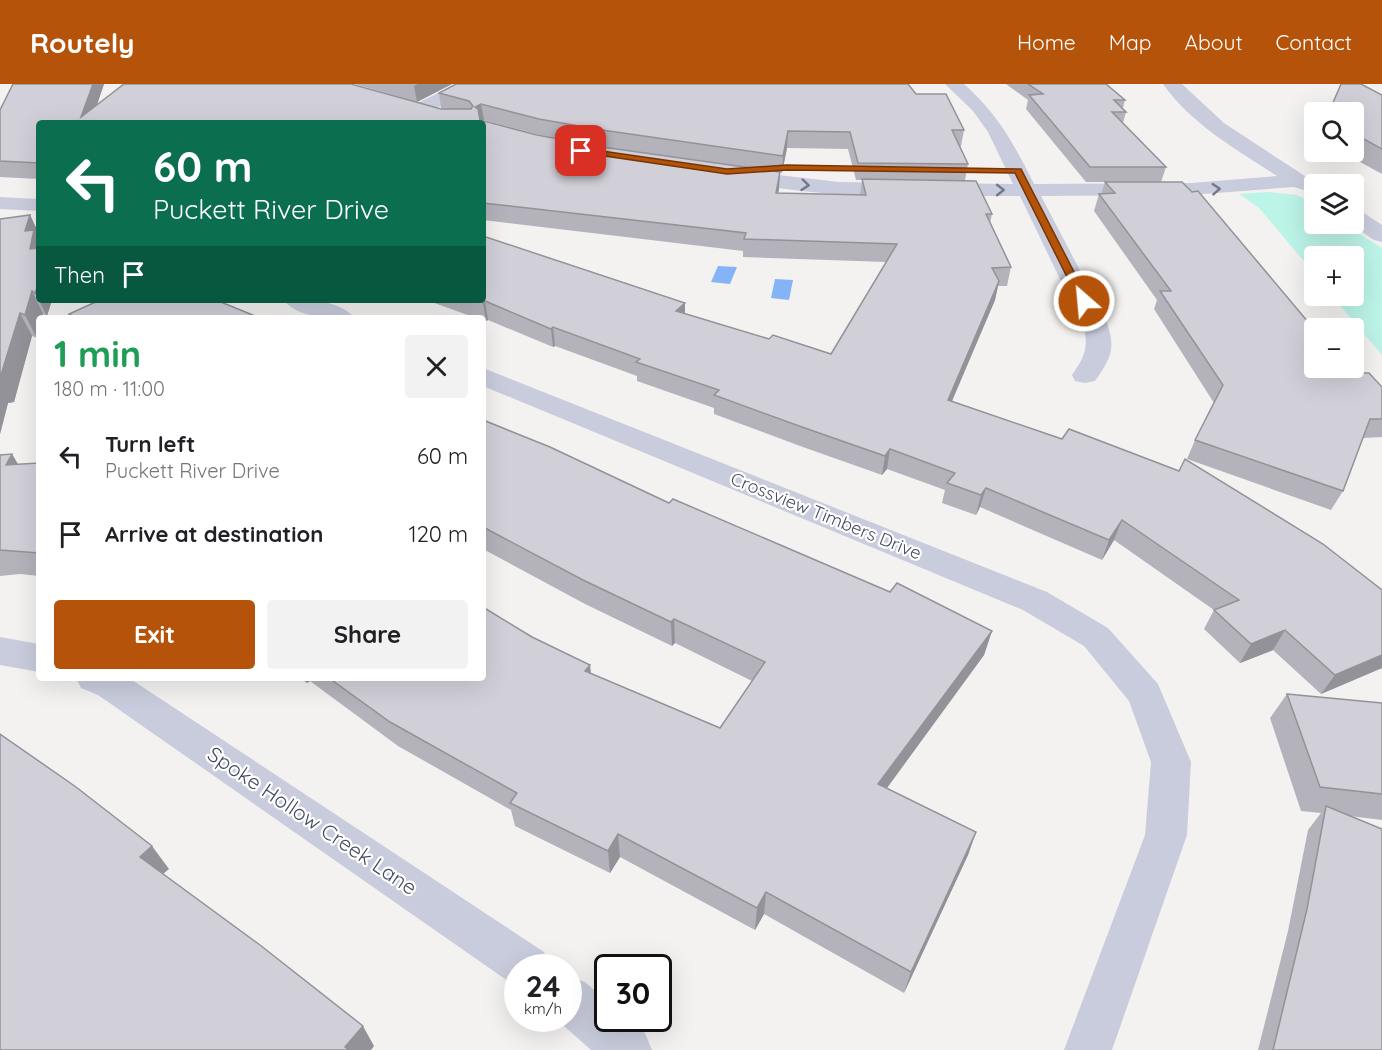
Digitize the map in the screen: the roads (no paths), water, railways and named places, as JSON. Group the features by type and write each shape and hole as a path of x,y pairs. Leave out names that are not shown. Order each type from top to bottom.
{"street":[{"path":"418,110 471,84"},
{"path":"954,84 979,107 1028,178 1099,335 1101,348 1097,360 1085,375"},
{"path":"1172,84 1206,118 1304,184"},
{"path":"396,104 441,116"},
{"path":"1136,171 1228,168 1271,163"},
{"path":"896,170 787,168 721,171 765,180 832,188 1028,178 1197,190 1304,185"},
{"path":"996,170 1028,178"},
{"path":"0,203 36,205"},
{"path":"1364,223 1382,235"},
{"path":"304,303 334,315"},
{"name":"Crossview Timbers Drive","path":"486,377 1035,601 1096,637 1145,694 1172,762 1166,835 1088,1050"},
{"path":"0,651 36,657"},
{"name":"Spoke Hollow Creek Lane","path":"101,681 111,685 507,954"},
{"path":"582,1011 628,1050"}],"water":[{"path":"718,266 737,267 730,284 711,282"},
{"path":"775,279 793,280 789,300 771,298"}]}
